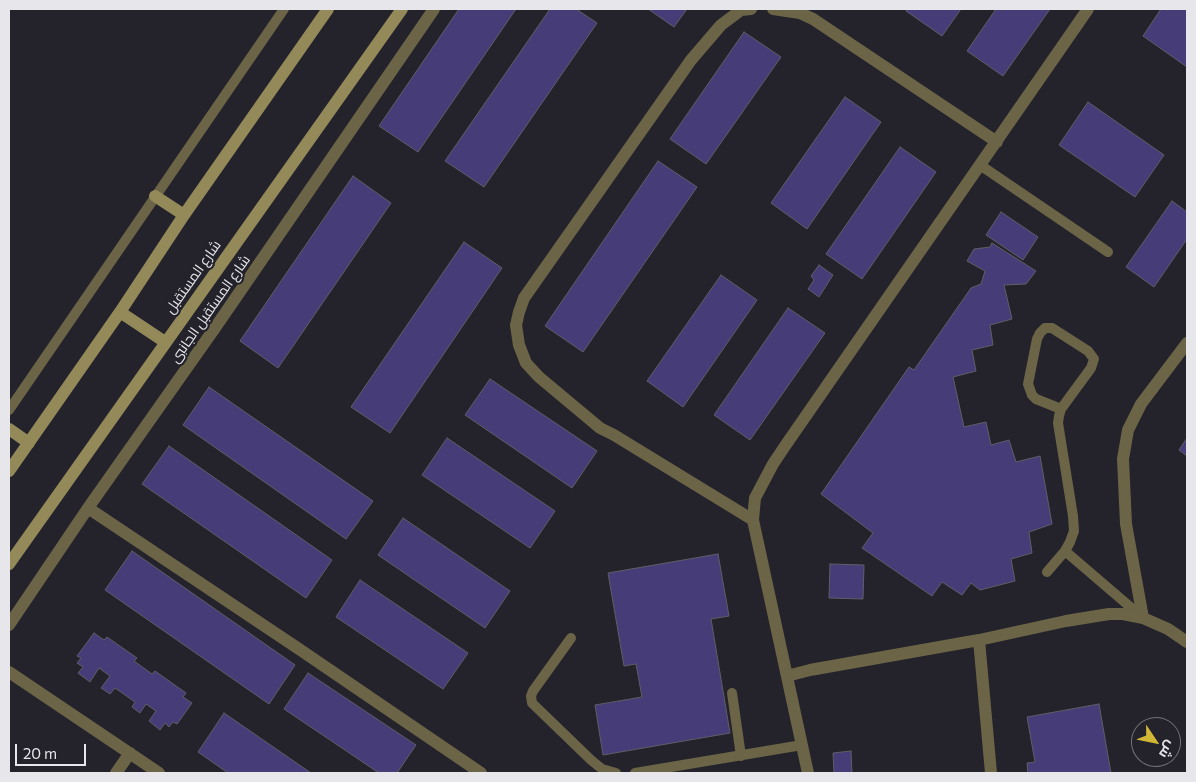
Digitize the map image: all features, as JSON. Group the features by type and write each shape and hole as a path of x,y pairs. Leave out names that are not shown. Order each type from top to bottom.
{"street":[{"path":"9,471 328,9"},
{"name":"شارع المستقبل","path":"9,564 402,9"},
{"name":"شارع المستقبل الجانبى","path":"9,625 434,9"},
{"path":"751,9 740,10 721,25 691,60 524,298 516,326 519,345 526,363 539,377 600,428 753,520"},
{"path":"773,9 800,13 813,19 997,142"},
{"path":"808,773 753,520 755,498 773,464 1088,9"},
{"path":"155,196 184,216"},
{"path":"120,312 166,342"},
{"path":"1143,618 1126,524 1123,460 1126,440 1128,430 1141,404 1187,343"},
{"path":"9,429 29,443"},
{"path":"88,508 300,649 481,773"},
{"path":"787,676 810,670 979,640 1066,621 1109,614 1123,614 1143,618 1168,629 1187,642"},
{"path":"979,640 991,773"},
{"path":"9,672 159,773"},
{"path":"116,773 130,753"}],"lane":[{"path":"9,410 284,9"},
{"path":"980,165 1108,252"},
{"path":"1047,572 1065,551 1074,531 1058,423 1061,409 1091,368 1094,358 1088,351 1052,328 1046,328 1037,339 1028,384 1032,395 1061,409"},
{"path":"1065,551 1143,618"},
{"path":"571,638 533,691 531,696 532,703 591,760 602,768 616,773"},
{"path":"732,693 740,756"},
{"path":"635,773 802,745"}],"building":[{"path":"459,9 516,9 418,152 379,126"},
{"path":"550,9 576,9 597,23 484,187 445,161"},
{"path":"648,9 687,9 674,27"},
{"path":"907,9 961,9 942,36 906,11"},
{"path":"996,9 1050,9 1003,76 967,51"},
{"path":"1161,9 1187,9 1187,67 1143,36"},
{"path":"744,32 781,57 706,164 670,139"},
{"path":"845,97 881,122 807,229 771,203"},
{"path":"1088,102 1164,155 1135,197 1059,145"},
{"path":"900,147 936,172 862,279 826,254"},
{"path":"658,161 697,187 583,352 545,326"},
{"path":"353,176 391,203 278,368 240,341"},
{"path":"1172,201 1187,212 1187,239 1154,287 1126,267"},
{"path":"1001,212 1038,237 1023,260 986,235"},
{"path":"464,242 502,268 390,433 351,407"},
{"path":"992,243 1036,271 1026,284 1004,285 1012,319 990,325 993,345 972,350 976,371 953,377 964,427 986,422 991,445 1009,440 1016,462 1040,456 1052,524 1029,532 1032,553 1011,559 1015,581 980,590 971,583 962,595 942,582 932,596 862,548 873,533 821,494 909,367 914,370 971,288 981,284 985,271 967,261 974,249 990,247"},
{"path":"819,265 833,275 819,297 808,289 814,280 811,276"},
{"path":"721,275 757,300 683,407 647,381"},
{"path":"788,308 825,333 750,440 714,415"},
{"path":"490,379 597,451 572,488 465,415"},
{"path":"209,387 373,501 346,539 183,425"},
{"path":"447,438 555,511 530,548 422,475"},
{"path":"1187,438 1187,456 1179,450"},
{"path":"169,446 332,560 306,598 142,484"},
{"path":"403,518 510,591 485,628 378,555"},
{"path":"132,551 295,665 269,704 105,590"},
{"path":"718,554 729,616 711,619 730,733 603,755 595,705 642,697 636,664 624,666 608,573"},
{"path":"830,564 864,565 863,599 829,598"},
{"path":"360,580 468,653 443,689 336,617"},
{"path":"94,633 104,640 107,637 137,658 134,661 152,674 155,671 186,693 183,697 192,703 177,724 173,722 169,727 165,723 160,730 149,721 156,711 146,704 140,713 132,707 135,702 115,688 110,694 101,688 110,676 99,668 90,682 78,673 83,667 77,663 81,658 77,656"},
{"path":"308,673 416,745 397,773 379,773 284,709"},
{"path":"1099,704 1111,773 1028,773 1027,763 1035,762 1027,717"},
{"path":"224,713 311,773 228,773 198,752"},
{"path":"851,751 852,773 834,773 833,753"}]}
